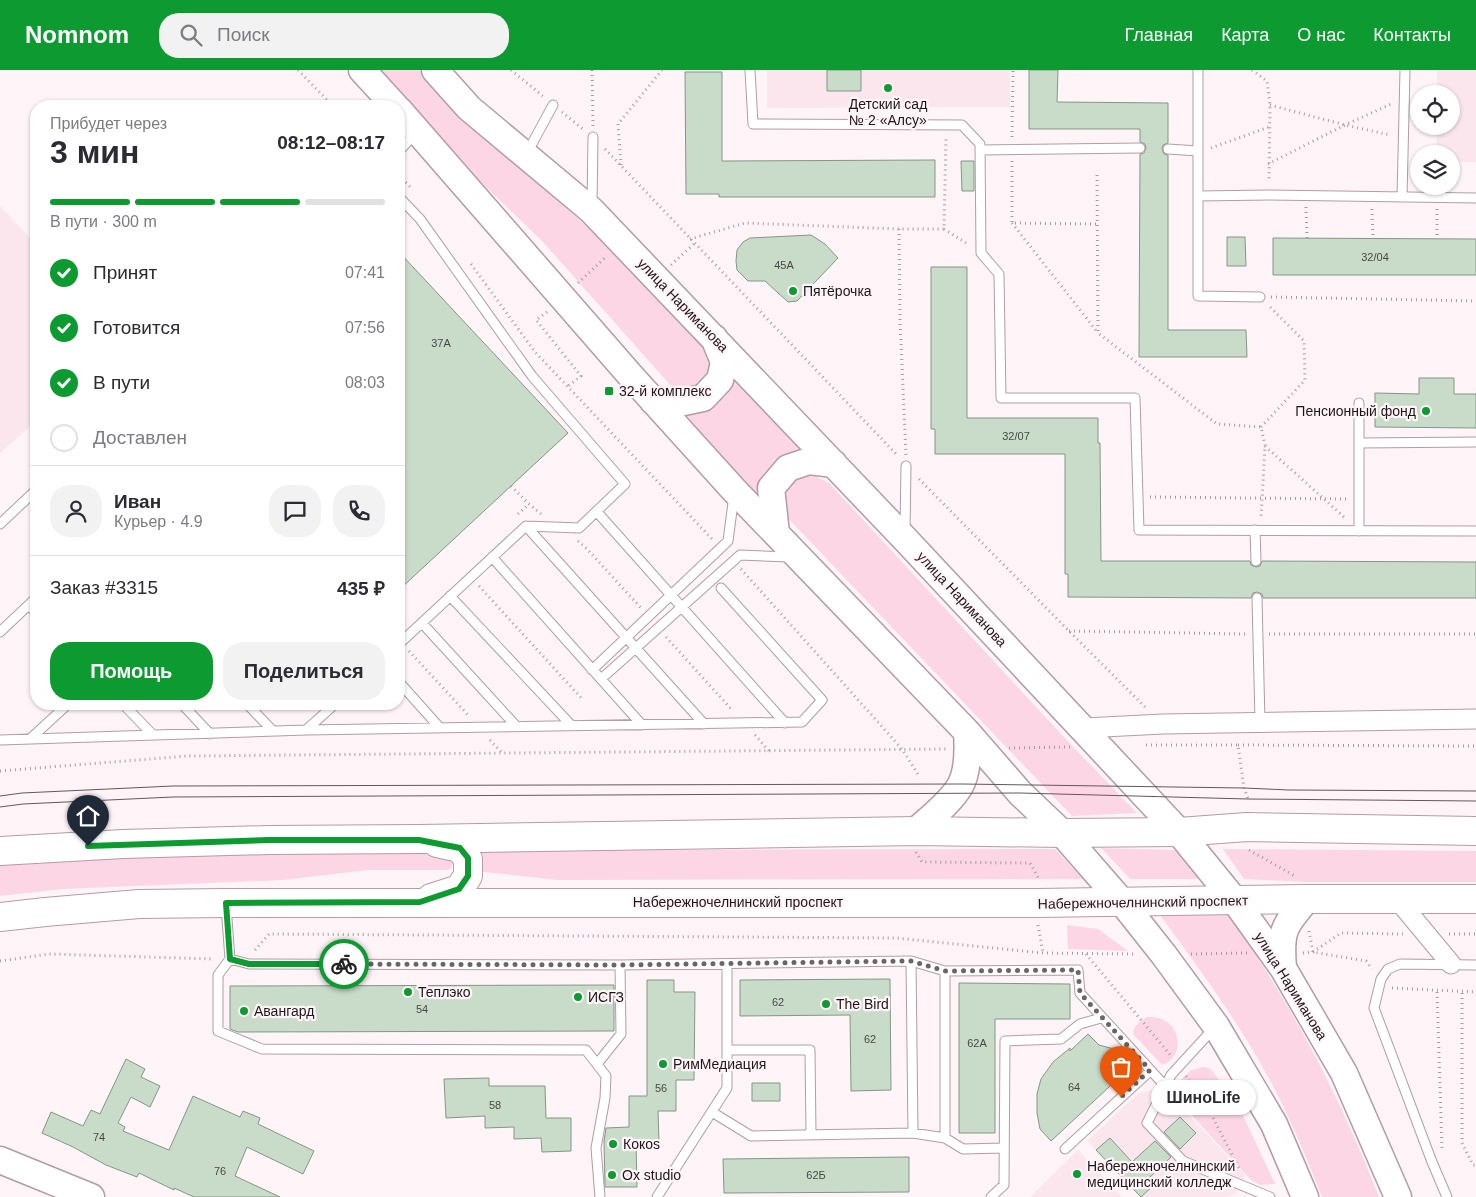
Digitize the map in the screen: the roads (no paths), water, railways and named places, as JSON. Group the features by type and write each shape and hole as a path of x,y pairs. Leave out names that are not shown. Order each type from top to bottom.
{"main road":[{"path":"362,70 390,100"},
{"name":"улица Нариманова","path":"435,70 468,108 591,210 905,539 1078,737 1179,832 1235,901 1290,960 1344,1073 1398,1197"},
{"path":"405,117 653,401 799,558 968,749 962,784 916,840"},
{"path":"653,401 674,404 703,398 720,380 724,362 713,337"},
{"path":"776,533 771,488 788,468 809,461 834,464"},
{"path":"959,740 1020,793 1062,834 1122,902 1164,955 1216,1026 1274,1124 1305,1197"},
{"path":"0,851 123,844 269,840 916,840 1062,834 1179,832 1247,827 1476,831"},
{"path":"419,840 460,848 468,858 468,876 459,889 420,902"},
{"path":"1290,960 1282,935 1303,888"},
{"name":"Набережночелнинский проспект","path":"0,917 139,904 1235,901 1303,888 1397,900 1476,900"},
{"path":"0,1160 91,1197"}],"street":[{"path":"1078,737 1163,724 1476,720"},
{"path":"1397,900 1452,964"}],"lane":[{"path":"750,70 753,124 962,125 980,144 981,253 1000,274 1001,398 1135,398 1139,530 1476,531"},
{"path":"1198,70 1198,296 1260,296"},
{"path":"1402,197 1405,70"},
{"path":"526,155 553,105"},
{"path":"405,144 417,131"},
{"path":"591,210 593,137"},
{"path":"980,150 1140,148"},
{"path":"1168,149 1198,151"},
{"path":"1198,196 1269,195 1476,198"},
{"path":"405,203 420,219 532,376 625,484 579,528 526,526 405,638"},
{"path":"1359,403 1359,531"},
{"path":"1359,443 1476,442"},
{"path":"905,539 906,466"},
{"path":"592,670 728,541 734,490"},
{"path":"0,524 30,496"},
{"path":"597,512 786,722"},
{"path":"526,526 704,724"},
{"path":"1256,561 1258,530"},
{"path":"601,679 740,554 799,558"},
{"path":"492,558 642,725"},
{"path":"0,740 306,730 802,722 822,700 721,588"},
{"path":"450,596 572,726"},
{"path":"1257,598 1260,722"},
{"path":"0,632 30,605"},
{"path":"422,623 517,727"},
{"path":"405,689 440,728"},
{"path":"30,739 61,710"},
{"path":"129,710 153,735"},
{"path":"188,710 210,734"},
{"path":"253,710 273,732"},
{"path":"306,730 328,710"},
{"path":"226,903 230,959 218,975 218,1031 262,1049 586,1050 606,1076 605,1098 596,1148 600,1197"},
{"path":"230,959 249,964 620,965 911,961 945,971 1078,970 1080,993 1166,1088"},
{"path":"911,961 913,1133"},
{"path":"657,1197 727,1088 727,964"},
{"path":"1447,1197 1374,1008 1381,979 1388,969 1400,964 1476,965"},
{"path":"596,1064 621,1034 620,965"},
{"path":"945,971 945,1138"},
{"path":"991,1197 1004,1186 1005,1041 1061,1040 1080,1024 1101,1018"},
{"path":"1216,1026 1171,1075 1147,1123 1183,1161 1270,1197"},
{"path":"727,1050 810,1050 811,1134"},
{"path":"1065,1149 1150,1070"},
{"path":"712,1112 751,1136 913,1133 945,1138 963,1149 1004,1148"}],"tram line":[{"path":"0,796 22,793 173,786 962,784 1289,790 1476,791"},
{"path":"0,807 23,804 173,797 1020,793 1248,799 1476,801"}],"place":[{"name":"Детский сад № 2 «Алсу»","path":"888,88"},
{"name":"Пятёрочка","path":"793,291"},
{"name":"32-й комплекс","path":"609,391"},
{"name":"Пенсионный фонд","path":"1426,411"},
{"name":"Теплэко","path":"408,992"},
{"name":"ИСГЗ","path":"578,997"},
{"name":"The Bird","path":"826,1004"},
{"name":"Авангард","path":"244,1011"},
{"name":"РимМедиация","path":"663,1064"},
{"name":"ШиноLife","path":"1121,1097"},
{"name":"Кокоs","path":"613,1144"},
{"name":"Набережночелнинский медицинский колледж","path":"1077,1174"},
{"name":"Ox studio","path":"612,1175"}]}
